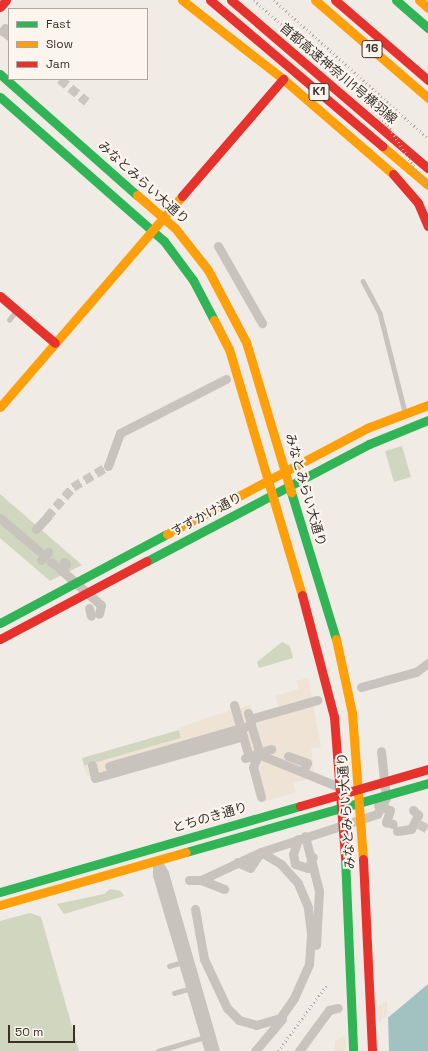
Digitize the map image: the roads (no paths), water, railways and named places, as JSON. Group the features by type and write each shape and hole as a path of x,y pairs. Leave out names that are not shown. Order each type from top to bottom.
{"main road":[{"path":"0,7 6,0"},
{"path":"182,0 283,79 394,175 414,198 428,226"},
{"path":"203,0 240,25"},
{"name":"首都高速神奈川1号横羽線","path":"210,0 428,185"},
{"name":"首都高速神奈川1号横羽線","path":"231,0 428,168"},
{"name":"16","path":"315,0 428,98"},
{"name":"16","path":"335,0 428,80"},
{"path":"396,0 428,28"},
{"name":"みなとみらい大通り","path":"0,74 164,217 208,270 228,304 246,342 286,471 348,691 360,803 372,1051"},
{"path":"0,407 283,79"},
{"name":"みなとみらい大通り","path":"0,96 153,230 193,280 229,349 269,480 330,696 343,808 353,1051"},
{"path":"0,296 55,343"},
{"path":"286,471 405,412 428,405"},
{"name":"すずかけ通り","path":"0,638 374,441 428,420"},
{"name":"すずかけ通り","path":"0,623 286,471"},
{"name":"とちのき通り","path":"0,892 428,770"},
{"path":"360,803 428,783"},
{"name":"とちのき通り","path":"0,905 360,803"},
{"path":"0,881 12,888"}],"street":[{"path":"218,246 245,284 262,324"},
{"path":"108,466 120,433 226,378"},
{"path":"36,529 47,517"},
{"path":"0,518 50,560 95,611"},
{"path":"361,687 416,672 428,663"},
{"path":"109,766 250,719 317,700"},
{"path":"234,706 249,756"},
{"path":"250,719 259,752 252,768 261,797"},
{"path":"94,769 95,778 104,776 242,734"},
{"path":"249,756 271,749"},
{"path":"249,756 258,754 306,772 386,808"},
{"path":"384,755 386,822 395,828 411,829 417,823 418,815 413,810"},
{"path":"288,756 300,758 307,763 306,772"},
{"path":"201,880 261,852 308,839 373,816 386,808"},
{"path":"308,839 293,854 295,864 308,868 313,857"},
{"path":"255,1051 292,1005 311,964 319,918 313,857 308,839"},
{"path":"195,909 204,959 227,1008 239,1020 256,1025 280,1018 294,998 309,964 311,925 298,883 287,869 261,852"},
{"path":"157,861 157,875 209,1051"},
{"path":"157,861 164,873 215,1051"},
{"path":"189,880 201,880 224,889"},
{"path":"298,1051 334,1009 304,1051"}],"lane":[{"path":"362,281 380,313 405,412"},
{"path":"9,320 17,310"},
{"path":"169,966 183,962"},
{"path":"174,993 190,988"},
{"path":"158,1051 205,1037"}],"water":[{"path":"428,984 428,1051 346,1051 396,1011"}],"tunnel":[{"path":"61,80 87,102"},
{"path":"47,517 73,487 108,466"},
{"path":"419,824 428,829"}],"railway":[{"path":"254,0 356,90 388,125 428,189"},
{"path":"274,0 428,138"},
{"path":"278,1051 326,986"}]}
